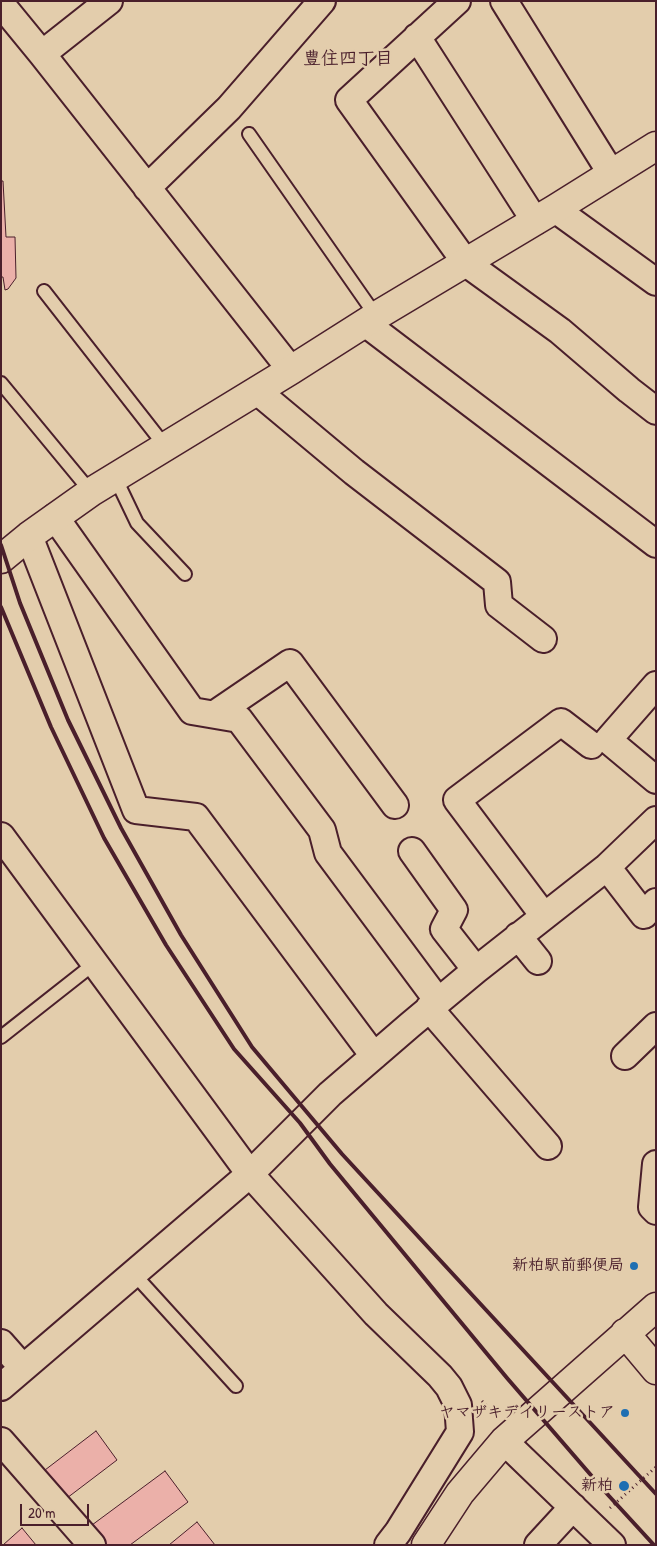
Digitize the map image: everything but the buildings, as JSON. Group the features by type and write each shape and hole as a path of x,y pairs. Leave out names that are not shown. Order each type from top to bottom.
{"street":[{"path":"42,54 109,1"},
{"path":"147,188 229,108 322,1"},
{"path":"457,1 349,100 466,263 560,332 628,390 656,410"},
{"path":"504,1 611,174"},
{"path":"1,4 292,370"},
{"path":"417,37 545,215 656,282"},
{"path":"1,559 55,517 114,477 656,146"},
{"path":"370,320 656,544"},
{"path":"257,391 354,472 497,582 499,605 544,639"},
{"path":"55,517 192,711 239,719 322,830 328,853 434,1004 548,1146"},
{"path":"29,536 136,810 196,817 374,1056"},
{"path":"214,714 290,663 395,805"},
{"path":"656,685 608,740 656,780"},
{"path":"544,916 457,800 561,722 591,745"},
{"path":"1,1387 250,1174 330,1094 434,1004 607,867 656,820"},
{"path":"1,836 250,1174 376,1314 449,1387 458,1404 460,1432 388,1545"},
{"path":"412,851 454,910 444,929 476,970"},
{"path":"607,867 644,915 656,902"},
{"path":"518,936 538,961"},
{"path":"625,1056 656,1026"},
{"path":"656,1164 652,1207 656,1211"},
{"path":"426,1545 460,1493 504,1441 656,1307"},
{"path":"625,1333 656,1370"},
{"path":"1,1344 23,1368"},
{"path":"1,1441 92,1545"},
{"path":"504,1441 612,1545"},
{"path":"538,1545 583,1516"}],"lane":[{"path":"249,134 370,320"},
{"path":"44,290 165,446"},
{"path":"1,383 91,492"},
{"path":"114,477 137,523 185,574"},
{"path":"1,1037 95,963"},
{"path":"134,1274 236,1386"}],"path":[{"path":"583,1516 628,1490 656,1467"}],"railway":[{"path":"1,545 20,603 68,720 121,828 181,935 252,1047 342,1154 656,1494"},
{"path":"1,607 51,727 104,838 166,945 234,1049 300,1123 330,1164 507,1378 654,1545"}],"place":[{"name":"新柏駅前郵便局","path":"634,1266"},
{"name":"ヤマザキデイリーストア","path":"625,1413"},
{"name":"新柏","path":"624,1486"}],"district":[{"name":"豊住四丁目","path":"348,59"}]}
